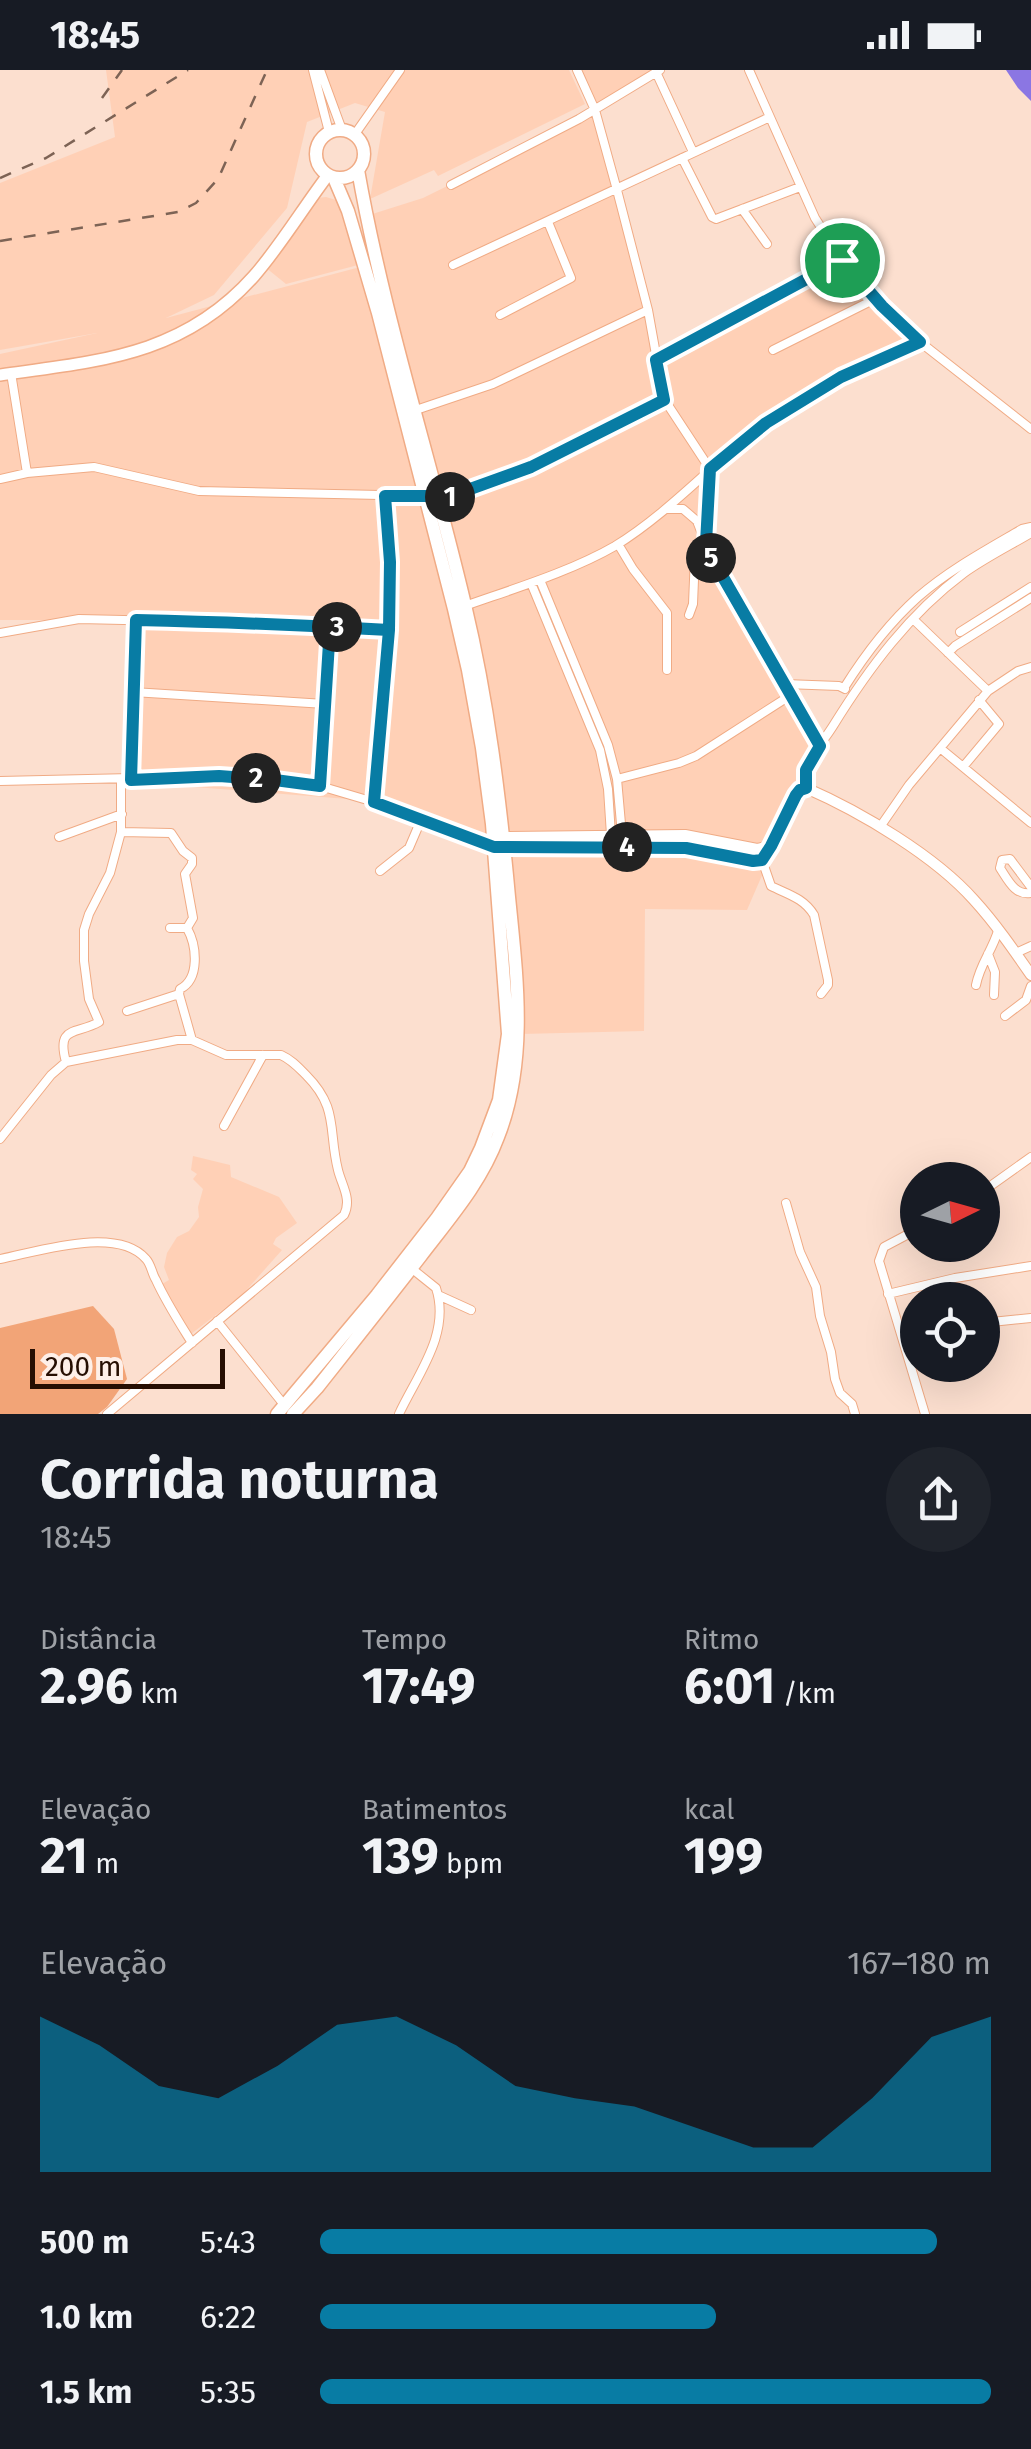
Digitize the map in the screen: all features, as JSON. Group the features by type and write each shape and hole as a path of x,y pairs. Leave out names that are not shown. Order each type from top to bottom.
{"main road":[{"path":"331,177 347,178 362,164 364,150 342,132 318,142 316,155 320,169 331,177 351,220 383,312 414,411 432,498"},
{"path":"285,1411 317,1388 471,1190 499,1135 510,1101 519,1031 499,842 460,607 383,312 358,170"},
{"path":"6,374 132,353 182,334 213,314 249,281 331,177"},
{"path":"285,1411 452,1198 470,1171 491,1124 504,1076 508,1016 499,842"}],"street":[{"path":"317,70 342,132 400,70"},
{"path":"577,70 594,110 618,190 648,310 664,400 710,469 706,543 694,558 693,604 689,615"},
{"path":"749,70 814,218 842,260 920,342 1031,429"},
{"path":"451,185 594,110 658,71 693,152"},
{"path":"453,265 770,117"},
{"path":"682,158 712,216 719,218 800,186"},
{"path":"742,209 767,244"},
{"path":"500,314 570,278 548,222"},
{"path":"656,360 842,260"},
{"path":"773,350 875,299"},
{"path":"414,411 493,384 648,310"},
{"path":"460,607 535,581 618,544 667,509 766,423 841,377 920,342"},
{"path":"6,374 28,473"},
{"path":"0,479 94,467 199,491 432,498 531,467 664,400"},
{"path":"374,802 389,630 390,562 385,496"},
{"path":"667,509 682,509 701,528 711,558 820,746"},
{"path":"844,688 878,640 916,598 968,560 1022,529 1031,530"},
{"path":"806,788 806,770 852,695 913,618 965,572 1031,530"},
{"path":"618,544 667,613 668,670"},
{"path":"535,581 608,745 617,779 616,835"},
{"path":"535,581 600,750 616,835"},
{"path":"960,632 1031,588"},
{"path":"948,653 1031,598"},
{"path":"913,618 988,691"},
{"path":"0,633 79,619 389,630"},
{"path":"66,1062 62,1049 67,1033 98,1022 86,982 84,930 110,872 121,832 136,620"},
{"path":"320,786 330,627"},
{"path":"880,827 979,700 1031,666"},
{"path":"784,684 844,688 852,695"},
{"path":"133,692 325,704"},
{"path":"617,779 696,756 790,695"},
{"path":"963,767 999,724 979,700"},
{"path":"940,748 1031,823"},
{"path":"0,781 219,776 275,780 320,786 374,802 476,840 686,848 762,860"},
{"path":"762,860 796,795 806,788 880,827 942,871 972,897 1031,974"},
{"path":"60,838 122,814"},
{"path":"380,872 409,848 421,820"},
{"path":"121,832 171,833 192,858 185,874 192,918 187,928"},
{"path":"499,842 685,835 757,849 771,846"},
{"path":"1010,859 1031,890 1018,892 1000,868 1002,860 1010,859"},
{"path":"762,860 770,886 798,898 814,915 828,983 821,994"},
{"path":"170,928 187,928"},
{"path":"187,928 193,941 192,979 179,994 192,1040"},
{"path":"976,985 981,963 993,948 998,931"},
{"path":"1016,953 1031,946"},
{"path":"988,954 995,972 994,996"},
{"path":"1004,1016 1026,1000 1031,986"},
{"path":"126,1011 179,994"},
{"path":"0,1138 66,1062 165,1042 192,1040 220,1054 281,1056 292,1061 312,1081 329,1107 336,1160 348,1202 344,1215 108,1414"},
{"path":"224,1126 263,1056"},
{"path":"1000,1179 1031,1157"},
{"path":"786,1203 800,1252 816,1286 835,1379 855,1414"},
{"path":"900,1239 884,1247 880,1254 880,1270 900,1327"},
{"path":"0,1259 89,1241 126,1247 148,1262 192,1342"},
{"path":"888,1294 954,1278 1031,1266"},
{"path":"400,1414 424,1369 440,1321 436,1288 411,1268"},
{"path":"438,1295 471,1310"},
{"path":"1000,1321 1031,1318"},
{"path":"216,1322 285,1411"},
{"path":"916,1382 925,1414"}],"shaded area":[{"path":"106,70 569,70 585,104 438,176 434,170 370,199 385,112 355,103 307,122 287,208 214,295 166,318 364,266 403,411 366,216 423,198 593,114 578,70 662,70 594,114 657,358 844,259 924,339 841,375 707,466 704,544 824,746 798,792 747,910 645,909 644,1031 521,1034 507,850 374,801 130,782 136,620 0,620 0,354 97,333 0,350 0,183 115,137"},
{"path":"1006,70 1031,70 1031,101 1018,88"},
{"path":"317,198 336,200 343,209 358,265 286,284 265,267"},
{"path":"193,1156 230,1165 231,1177 279,1197 297,1223 276,1238 273,1244 282,1250 242,1295 191,1334 162,1284 169,1280 164,1267 167,1253 177,1237 189,1231 199,1217 203,1189 193,1179 197,1174 191,1170"},
{"path":"93,1306 114,1329 127,1379 107,1407 98,1414 0,1414 0,1328"}],"railway":[{"path":"102,98 122,70"},
{"path":"0,178 46,158 188,70"},
{"path":"0,241 178,212 196,203 218,179 267,70"}],"route":[{"path":"842,260 656,360 664,400 531,467 437,501 436,496 385,496 391,592 389,630 330,627 320,786 219,776 131,780 136,620 261,623 389,630 374,802 494,847 686,848 762,860 796,795 806,788 806,770 820,746 708,551 710,469 766,423 841,377 920,342 842,260"}]}
